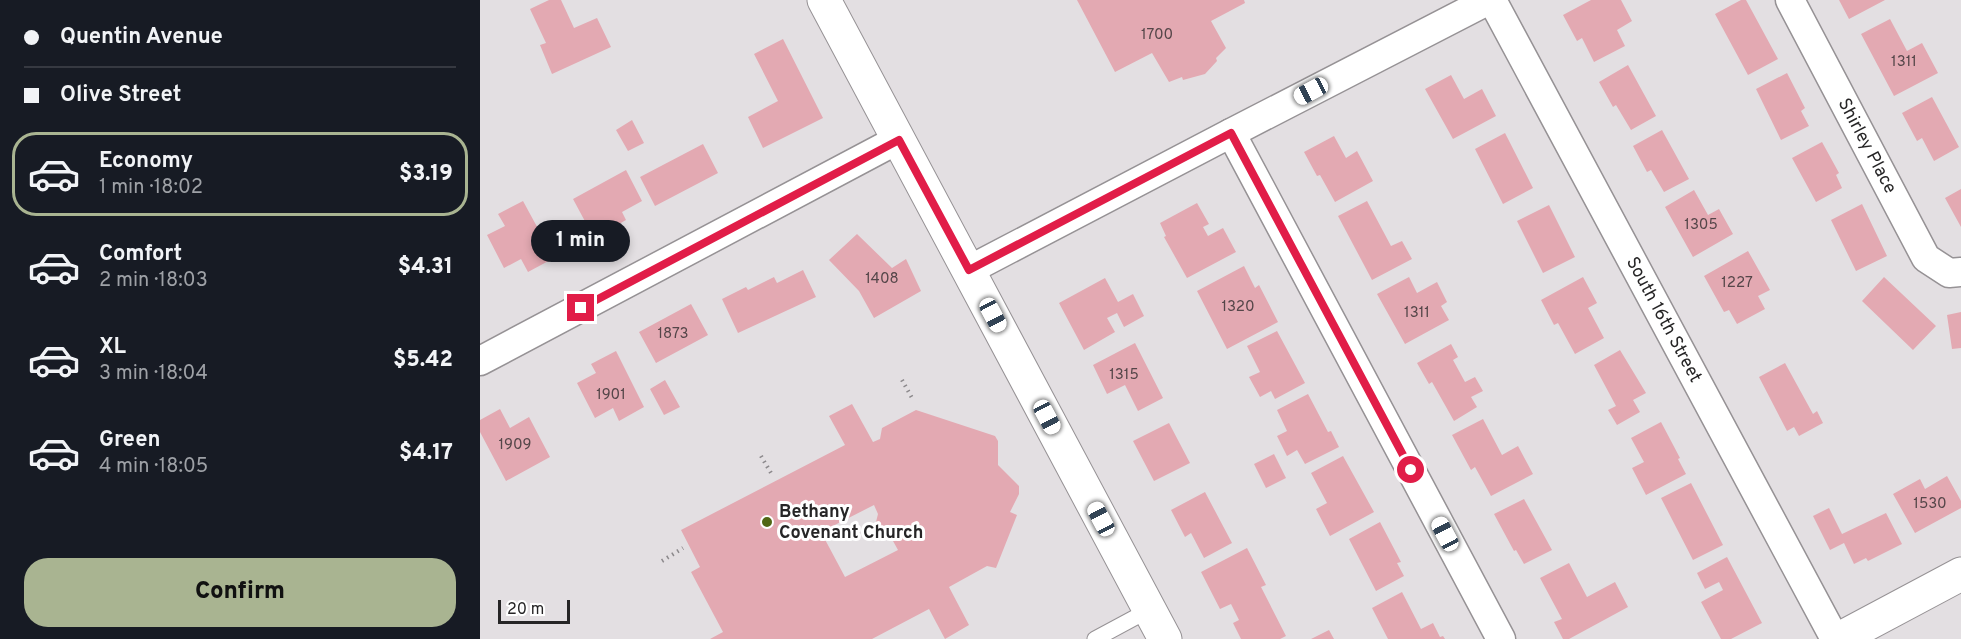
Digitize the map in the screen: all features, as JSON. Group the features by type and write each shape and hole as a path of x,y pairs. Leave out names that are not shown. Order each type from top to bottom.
{"street":[{"path":"825,0 1165,639"},
{"path":"969,270 1490,0"},
{"name":"South 16th Street","path":"1490,0 1837,639"},
{"name":"Shirley Place","path":"1790,0 1926,258 1949,273 1961,272"},
{"path":"1231,133 1501,639"},
{"path":"480,361 899,140"},
{"path":"1837,639 1961,574"}],"lane":[{"path":"1095,639 1149,610"}],"path":[{"path":"902,380 912,398"},
{"path":"761,456 771,473"},
{"path":"662,561 683,548"}],"building":[{"path":"549,0 561,0 574,28 597,18 611,47 552,74 540,45 546,43 530,9"},
{"path":"1077,0 1244,0 1245,3 1211,21 1226,48 1205,74 1183,80 1182,77 1169,82 1152,53 1115,72"},
{"path":"1591,0 1621,0 1632,21 1617,30 1625,46 1594,62 1582,38 1577,41 1563,15"},
{"path":"1741,0 1746,0 1778,59 1748,75 1715,14"},
{"path":"1839,0 1885,0 1849,19"},
{"path":"1890,19 1907,51 1922,43 1938,73 1894,96 1861,34"},
{"path":"783,39 823,118 763,148 748,117 778,101 754,54"},
{"path":"1628,65 1656,116 1631,130 1616,105 1613,107 1599,82"},
{"path":"1787,73 1805,108 1801,111 1809,126 1781,140 1756,89"},
{"path":"1451,75 1464,99 1482,89 1496,116 1453,139 1425,89"},
{"path":"1932,97 1959,147 1934,161 1922,138 1917,141 1902,113"},
{"path":"632,120 644,143 628,151 616,130"},
{"path":"1662,130 1689,179 1664,192 1651,170 1647,172 1633,146"},
{"path":"1505,133 1533,188 1503,204 1475,149"},
{"path":"1334,136 1346,158 1357,151 1373,181 1335,202 1304,152"},
{"path":"1822,142 1839,173 1836,175 1842,188 1816,202 1792,158"},
{"path":"703,144 718,173 655,206 640,177"},
{"path":"626,170 642,201 622,212 626,220 594,238 573,199"},
{"path":"1961,189 1961,227 1945,198"},
{"path":"1694,190 1708,215 1719,209 1733,234 1693,257 1665,207"},
{"path":"523,201 554,258 528,272 521,259 504,268 487,235 505,226 498,214"},
{"path":"1367,201 1391,246 1402,241 1412,259 1372,280 1338,216"},
{"path":"1197,203 1209,224 1203,227 1208,236 1223,228 1236,252 1187,278 1164,237 1166,236 1160,223"},
{"path":"1862,204 1887,256 1856,271 1831,220"},
{"path":"1549,205 1575,257 1543,273 1517,221"},
{"path":"857,234 892,268 906,259 921,291 874,318 859,291 829,260"},
{"path":"1748,251 1770,290 1758,296 1765,309 1737,324 1729,310 1724,312 1704,276"},
{"path":"1244,266 1255,288 1259,285 1278,322 1227,349 1197,291"},
{"path":"803,270 816,297 738,333 722,299 746,287 748,290 774,277 777,283"},
{"path":"1409,277 1417,293 1437,282 1447,302 1441,306 1449,320 1405,344 1377,294"},
{"path":"1583,277 1597,303 1588,308 1604,338 1575,354 1558,323 1554,325 1541,300"},
{"path":"1884,277 1936,326 1913,350 1862,301"},
{"path":"1105,278 1118,302 1133,294 1144,316 1124,327 1117,313 1107,318 1115,332 1084,350 1059,303"},
{"path":"691,304 708,335 656,363 639,332"},
{"path":"1961,312 1961,348 1952,349 1947,315"},
{"path":"1277,331 1305,383 1275,399 1271,391 1260,397 1249,377 1260,372 1247,346"},
{"path":"1135,343 1163,398 1138,411 1125,385 1107,394 1093,365"},
{"path":"1451,344 1458,357 1453,360 1465,382 1475,377 1483,391 1471,397 1477,407 1454,421 1432,382 1429,384 1417,363"},
{"path":"1620,350 1646,393 1633,400 1640,412 1617,425 1608,410 1616,406 1594,365"},
{"path":"616,351 644,407 619,421 613,408 595,418 577,383 596,373 591,364"},
{"path":"1785,363 1813,414 1817,411 1823,423 1799,436 1794,427 1787,431 1759,377"},
{"path":"665,380 680,407 664,415 650,389"},
{"path":"1308,394 1328,432 1331,431 1339,447 1305,464 1297,450 1287,456 1277,436 1287,431 1277,410"},
{"name":"Bethany Covenant Church","path":"852,404 873,442 880,439 882,428 916,410 995,436 998,441 998,465 1019,486 1019,494 1010,512 1017,515 996,568 987,566 949,587 969,625 945,639 929,609 872,639 710,639 723,632 691,572 700,567 681,530 845,445 829,416","holes":["874,505 878,514 873,534 893,541 898,550 845,577 821,532"]},
{"path":"500,409 510,428 529,417 550,457 506,481 480,432 480,420"},
{"path":"1483,419 1502,455 1518,446 1533,474 1491,496 1475,467 1471,470 1452,435"},
{"path":"1661,422 1686,474 1646,495 1632,468 1644,462 1631,438"},
{"path":"1169,423 1190,463 1154,481 1133,441"},
{"path":"1274,454 1286,478 1266,488 1254,464"},
{"path":"1343,456 1374,512 1330,536 1316,509 1327,503 1311,473"},
{"path":"1947,476 1961,501 1961,508 1915,533 1893,494 1920,479 1925,489"},
{"path":"1691,483 1723,545 1693,560 1661,498"},
{"path":"1205,492 1232,543 1204,558 1191,533 1185,537 1171,510"},
{"path":"1524,499 1552,550 1524,564 1516,550 1514,551 1494,514"},
{"path":"1829,508 1842,534 1886,513 1902,544 1868,561 1866,558 1854,564 1844,543 1830,550 1813,516"},
{"path":"1380,522 1401,562 1397,563 1404,576 1376,591 1349,539"},
{"path":"1247,548 1266,585 1261,587 1286,636 1280,639 1241,639 1233,623 1239,620 1231,604 1220,609 1201,572"},
{"path":"1727,557 1762,623 1731,639 1721,639 1701,602 1723,590 1719,582 1705,589 1697,573"},
{"path":"1569,563 1587,597 1615,582 1628,607 1569,639 1563,639 1554,622 1562,619 1540,578"},
{"path":"1402,592 1421,629 1433,623 1440,637 1443,636 1445,639 1388,639 1372,608"},
{"path":"1329,630 1334,639 1311,639"}],"place":[{"name":"Bethany Covenant Church","path":"767,522"}],"route":[{"path":"581,308 899,140 969,270 1231,133 1411,470"}]}
